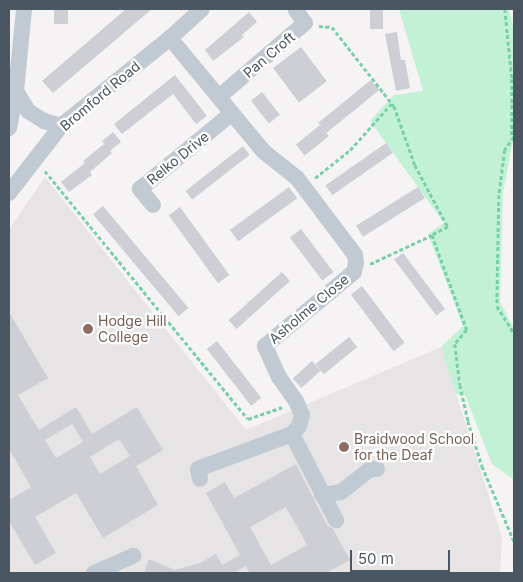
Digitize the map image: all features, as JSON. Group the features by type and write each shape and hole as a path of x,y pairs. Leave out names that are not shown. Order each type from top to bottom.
{"street":[{"path":"9,128 16,91 24,9"},
{"name":"Bromford Road","path":"9,193 61,126 170,38 202,9"},
{"name":"Pan Croft","path":"220,96 301,17"},
{"name":"Asholme Close","path":"170,38 220,96 231,114 263,151 298,178 355,255 354,272 265,346 279,377 296,401"},
{"path":"16,91 28,111 44,121 61,126"},
{"name":"Relko Drive","path":"153,204 140,189 231,114"},
{"path":"200,479 198,470 292,434 299,426 302,415 296,401"},
{"path":"292,434 336,520"},
{"path":"322,495 341,492 370,469 377,469"},
{"path":"94,573 133,556"}],"path":[{"path":"505,9 512,79 513,137 504,150 499,195 497,306 514,333"},
{"path":"301,17 332,28 392,103 415,165 448,227 354,272"},
{"path":"304,187 350,150 392,103"},
{"path":"36,160 248,419 296,401"},
{"path":"432,236 467,330 456,344 460,386 468,421 482,466 514,541"}],"shaded area":[{"path":"45,177 246,430 441,347 502,537 500,573 9,573 9,229"}],"green space":[{"path":"399,9 509,9 513,25 514,135 503,193 500,302 513,327 514,334 514,480 492,464 465,395 456,394 441,347 463,326 428,234 444,223 370,121 394,95 423,91"}],"building":[{"path":"54,9 68,9 68,24 54,24"},
{"path":"126,9 152,9 53,93 42,81"},
{"path":"370,9 383,9 383,29 370,29"},
{"path":"249,12 257,22 242,35 244,37 213,61 205,50"},
{"path":"397,32 401,60 405,60 410,88 396,91 385,34"},
{"path":"301,47 327,81 299,102 273,68"},
{"path":"175,75 207,116 196,124 173,94 122,134 114,124"},
{"path":"371,80 379,90 326,133 318,123"},
{"path":"262,92 280,115 269,123 251,101"},
{"path":"320,125 329,136 305,155 296,145"},
{"path":"113,132 121,142 110,151 112,153 90,172 92,175 69,192 61,182 85,163 83,161 104,144 106,146 102,141"},
{"path":"386,143 393,153 332,195 325,185"},
{"path":"243,146 250,155 192,200 185,191"},
{"path":"289,187 297,198 238,241 230,230"},
{"path":"418,187 425,198 363,237 356,226"},
{"path":"103,206 188,308 179,316 93,214"},
{"path":"180,207 229,275 218,283 169,215"},
{"path":"301,229 333,272 322,281 290,237"},
{"path":"403,253 445,309 436,316 394,260"},
{"path":"282,272 290,281 237,329 228,320"},
{"path":"362,286 405,343 394,351 351,294"},
{"path":"9,312 48,378 18,395 39,430 76,407 92,434 137,407 163,450 136,466 158,505 103,538 76,493 35,517 56,553 35,565 9,521 9,500 31,487 9,449","holes":["72,424 83,442 56,458 45,440","119,439 130,456 100,474 90,457"]},
{"path":"349,337 357,347 324,374 316,364"},
{"path":"217,341 261,398 251,406 207,349"},
{"path":"312,361 321,371 301,388 293,378"},
{"path":"296,464 327,525 333,529 350,560 326,573 250,573 246,566 233,573 144,573 149,559 175,570 200,563 216,554 222,565 240,555 206,493 225,482 234,498","holes":["286,507 307,545 271,565 250,527"]}],"place":[{"name":"Hodge Hill College","path":"88,329"},
{"name":"Braidwood School for the Deaf","path":"344,447"}]}
